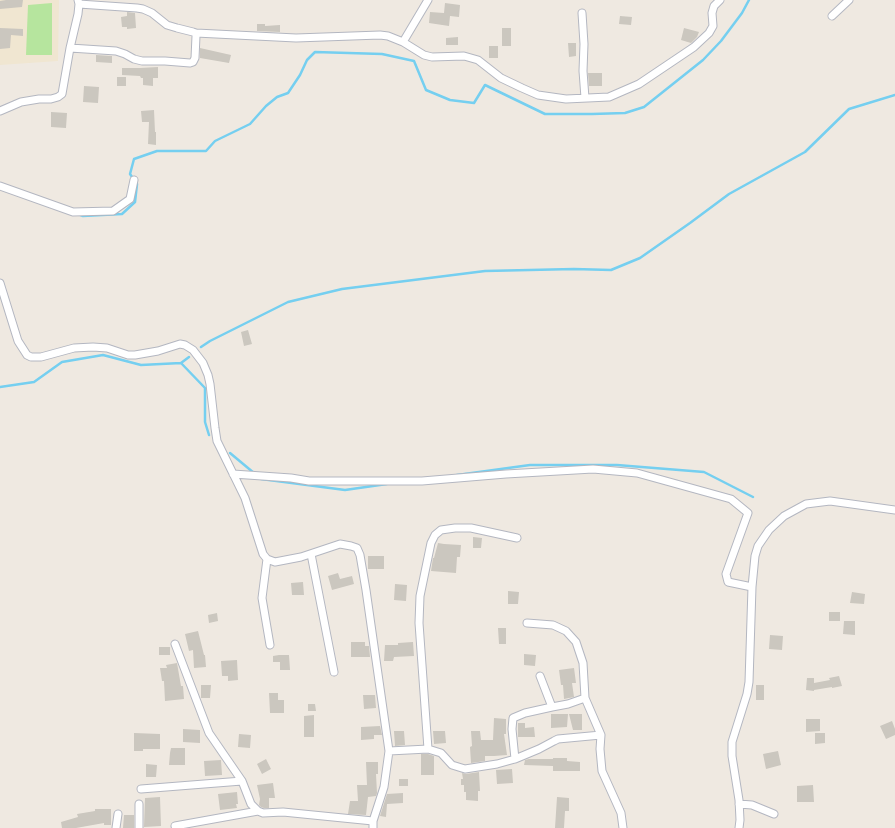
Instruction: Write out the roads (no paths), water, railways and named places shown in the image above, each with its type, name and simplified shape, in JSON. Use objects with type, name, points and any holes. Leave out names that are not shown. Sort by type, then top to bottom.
[{"type":"street","points":[[403,42],[428,0]]},
{"type":"street","points":[[0,111],[21,102],[39,98],[51,99],[62,94],[78,14],[78,2],[143,9],[152,13],[167,24],[196,33],[296,38],[388,36],[432,57],[464,56],[478,60],[501,78],[522,88],[538,95],[566,100],[609,97],[639,84],[694,48],[709,33],[713,26],[712,12],[714,6],[720,0]]},
{"type":"street","points":[[832,16],[849,0]]},
{"type":"street","points":[[582,13],[585,98]]},
{"type":"street","points":[[70,48],[116,52],[142,61],[190,63],[193,62],[194,58],[196,33]]},
{"type":"street","points":[[0,186],[73,212],[113,211],[130,199],[134,180]]},
{"type":"street","points":[[0,283],[18,341],[27,355],[31,357],[41,357],[74,348],[93,347],[107,348],[128,355],[158,351],[180,344],[193,350],[206,368],[210,384],[217,441],[244,498],[263,554],[267,559],[275,562],[301,557],[340,544],[356,548],[360,555],[366,590],[389,751],[384,787],[373,824],[283,812],[263,813],[258,811],[251,804],[242,781],[209,733],[175,644]]},
{"type":"street","points":[[233,474],[291,478],[309,482],[422,482],[506,474],[593,469],[637,472],[731,498],[748,513],[726,574],[728,582],[752,587]]},
{"type":"street","points":[[740,828],[739,804],[732,756],[732,742],[747,694],[754,556],[758,546],[769,530],[784,516],[806,504],[830,501],[895,510]]},
{"type":"street","points":[[428,749],[419,624],[420,596],[431,543],[435,535],[441,530],[455,528],[471,528],[518,538]]},
{"type":"street","points":[[311,554],[334,672]]},
{"type":"street","points":[[267,559],[262,598],[270,645]]},
{"type":"street","points":[[527,623],[554,625],[566,631],[576,642],[583,663],[585,698],[601,735],[600,749],[602,771],[621,812],[623,828]]},
{"type":"street","points":[[540,676],[552,707]]},
{"type":"street","points":[[515,759],[512,729],[513,718],[525,713],[568,704],[585,698]]},
{"type":"street","points":[[389,751],[428,749],[441,753],[452,765],[465,769],[497,764],[515,759],[554,741],[601,735]]},
{"type":"street","points":[[141,789],[242,781]]},
{"type":"street","points":[[139,804],[139,828]]},
{"type":"street","points":[[739,804],[752,805],[774,814]]},
{"type":"street","points":[[175,826],[258,811]]},
{"type":"street","points":[[116,828],[118,814]]},
{"type":"waterway","points":[[78,214],[83,216],[122,214],[135,202],[137,184],[130,174],[134,159],[157,151],[206,151],[215,141],[250,124],[266,106],[277,97],[288,93],[300,75],[307,60],[315,52],[382,54],[414,61],[426,90],[450,100],[474,103],[485,85],[545,114],[625,113],[644,107],[703,60],[721,41],[742,13],[749,0]]},
{"type":"waterway","points":[[201,347],[288,302],[342,289],[485,271],[574,269],[611,270],[640,258],[729,194],[805,152],[849,109],[895,95]]},
{"type":"waterway","points":[[0,387],[34,382],[62,362],[103,355],[141,365],[181,363],[189,357]]},
{"type":"waterway","points":[[181,363],[205,388],[205,422],[209,435]]},
{"type":"waterway","points":[[230,453],[254,473]]},
{"type":"waterway","points":[[457,475],[530,465],[617,465],[704,472],[753,497]]},
{"type":"waterway","points":[[261,479],[345,490],[387,484]]}]
